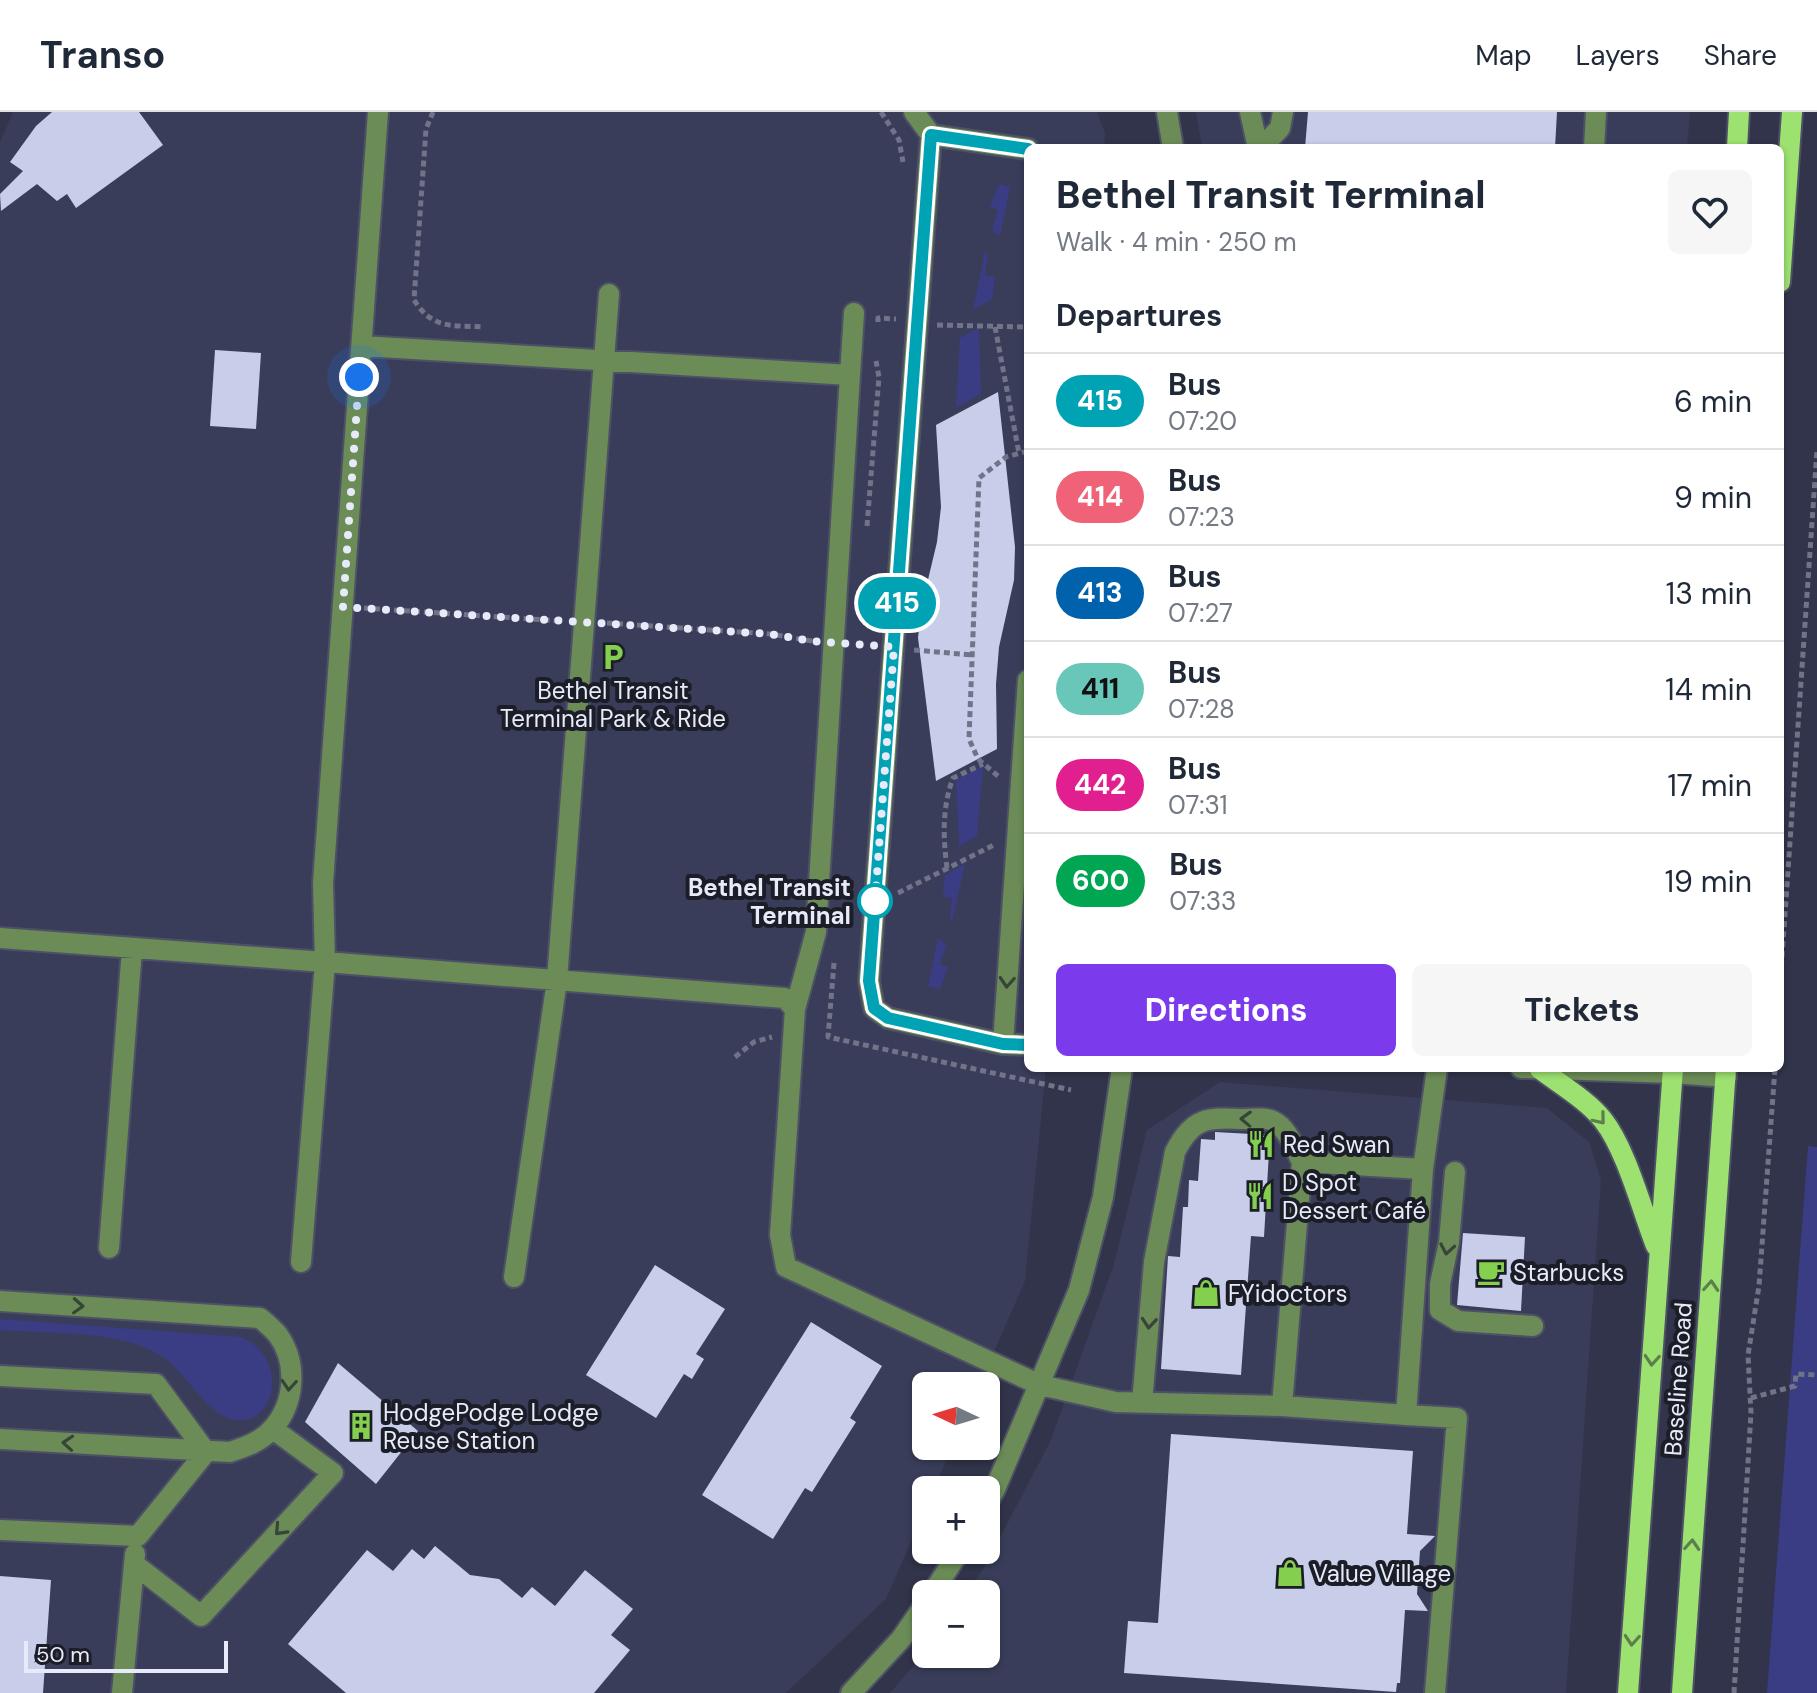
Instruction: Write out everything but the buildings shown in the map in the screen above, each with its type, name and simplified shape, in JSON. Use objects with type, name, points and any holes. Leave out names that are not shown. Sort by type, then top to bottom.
[{"type":"main road","points":[[1737,144],[1739,112]]},
{"type":"main road","points":[[1784,225],[1792,112]]},
{"type":"main road","points":[[1541,1072],[1593,1109],[1605,1122],[1659,1254]]},
{"type":"main road","name":"Baseline Road","points":[[1628,1693],[1673,1072]]},
{"type":"main road","name":"Baseline Road","points":[[1682,1693],[1726,1073]]},
{"type":"street","points":[[301,1262],[325,962],[323,883],[378,112]]},
{"type":"street","points":[[914,112],[931,135],[869,981],[874,1008],[888,1018],[1003,1044],[1024,1045]]},
{"type":"street","points":[[1167,112],[1172,144]]},
{"type":"street","points":[[1250,112],[1258,144]]},
{"type":"street","points":[[1263,144],[1280,128],[1283,112]]},
{"type":"street","points":[[1594,144],[1596,112]]},
{"type":"street","points":[[931,135],[1024,148]]},
{"type":"street","points":[[514,1277],[557,980],[609,294]]},
{"type":"street","points":[[854,313],[816,932],[795,1009],[780,1235],[786,1267],[1040,1385],[1116,1402],[1282,1406],[1457,1418],[1435,1693]]},
{"type":"street","points":[[362,346],[850,375]]},
{"type":"street","points":[[1003,1044],[1024,737]]},
{"type":"street","points":[[0,938],[785,998],[795,1009]]},
{"type":"street","points":[[109,1248],[132,949]]},
{"type":"street","points":[[999,1476],[1079,1290],[1103,1197],[1121,1072]]},
{"type":"street","points":[[1406,1415],[1423,1169],[1436,1072]]},
{"type":"street","points":[[1142,1403],[1154,1262],[1175,1152],[1183,1136],[1193,1126],[1213,1118],[1271,1120],[1280,1126],[1302,1162],[1282,1406]]},
{"type":"street","points":[[1302,1162],[1423,1169]]},
{"type":"street","points":[[1455,1172],[1449,1242],[1440,1284],[1440,1310],[1458,1321],[1533,1326]]},
{"type":"street","points":[[0,1301],[260,1318],[278,1336],[289,1358],[292,1383],[286,1408],[273,1429],[252,1444],[230,1452],[0,1439]]},
{"type":"street","points":[[0,1376],[156,1384],[206,1452]]},
{"type":"street","points":[[134,1564],[201,1616],[333,1473],[273,1429]]},
{"type":"street","points":[[122,1693],[138,1536],[206,1452]]},
{"type":"street","points":[[0,1530],[138,1536]]},
{"type":"street","points":[[851,1693],[912,1623]]},
{"type":"path","points":[[881,112],[899,140],[903,168]]},
{"type":"path","points":[[893,304],[892,319],[931,325],[1024,327]]},
{"type":"path","points":[[995,327],[1019,453]]},
{"type":"path","points":[[1784,929],[1817,450]]},
{"type":"path","points":[[1021,779],[1001,777],[983,764],[969,739],[979,478],[1006,457],[1024,452]]},
{"type":"path","points":[[343,607],[770,634],[834,643]]},
{"type":"path","points":[[894,647],[972,655]]},
{"type":"path","points":[[947,868],[943,837],[946,798],[953,778],[983,764]]},
{"type":"path","points":[[897,893],[994,845]]},
{"type":"path","points":[[1734,1693],[1751,1398],[1748,1355],[1759,1286],[1775,1072]]},
{"type":"path","points":[[1751,1398],[1795,1386],[1796,1374],[1817,1375]]},
{"type":"shaded area","points":[[13,112],[1097,112],[1105,133],[1104,144],[1024,144],[1024,1072],[1046,1072],[1025,1281],[985,1372],[912,1372],[912,1460],[947,1460],[939,1476],[912,1476],[912,1539],[886,1599],[786,1693],[0,1693],[0,142]]},
{"type":"shaded area","points":[[1196,112],[1690,112],[1687,144],[1201,144]]},
{"type":"shaded area","points":[[999,184],[1010,187],[1000,236],[992,230],[998,210],[990,207]]},
{"type":"shaded area","points":[[985,252],[988,254],[985,275],[995,277],[992,299],[973,310]]},
{"type":"shaded area","points":[[979,327],[981,394],[956,408],[960,338]]},
{"type":"shaded area","points":[[983,766],[977,836],[959,846],[956,780]]},
{"type":"shaded area","points":[[965,864],[952,922],[952,898],[943,897],[945,875]]},
{"type":"shaded area","points":[[938,938],[946,945],[940,964],[948,967],[940,989],[928,986]]},
{"type":"shaded area","points":[[1220,1082],[1547,1108],[1589,1142],[1601,1180],[1566,1693],[890,1693],[912,1667],[1000,1668],[1000,1580],[975,1580],[986,1564],[1000,1564],[1000,1537],[1050,1442],[1114,1264],[1147,1130]]},
{"type":"shaded area","points":[[1808,1146],[1817,1147],[1817,1693],[1767,1693]]},
{"type":"shaded area","points":[[0,1319],[241,1337],[257,1347],[267,1360],[272,1390],[259,1414],[247,1419],[231,1419],[213,1409],[163,1357],[146,1348],[84,1334],[0,1330]]},
{"type":"bus line","name":"415","points":[[1024,148],[931,135],[869,981],[874,1008],[888,1018],[1003,1044],[1024,1045]]},
{"type":"place","name":"Bethel Transit Terminal Park & Ride","points":[[613,657]]},
{"type":"place","name":"Bethel Transit Terminal","points":[[875,901]]},
{"type":"place","name":"Red Swan","points":[[1261,1144]]},
{"type":"place","name":"D Spot Dessert Café","points":[[1260,1196]]},
{"type":"place","name":"Starbucks","points":[[1491,1272]]},
{"type":"place","name":"FYidoctors","points":[[1206,1293]]},
{"type":"place","name":"HodgePodge Lodge Reuse Station","points":[[361,1426]]},
{"type":"place","name":"Value Village","points":[[1290,1573]]},
{"type":"route","points":[[359,377],[343,607],[770,634],[811,641],[894,647],[875,901]]}]
